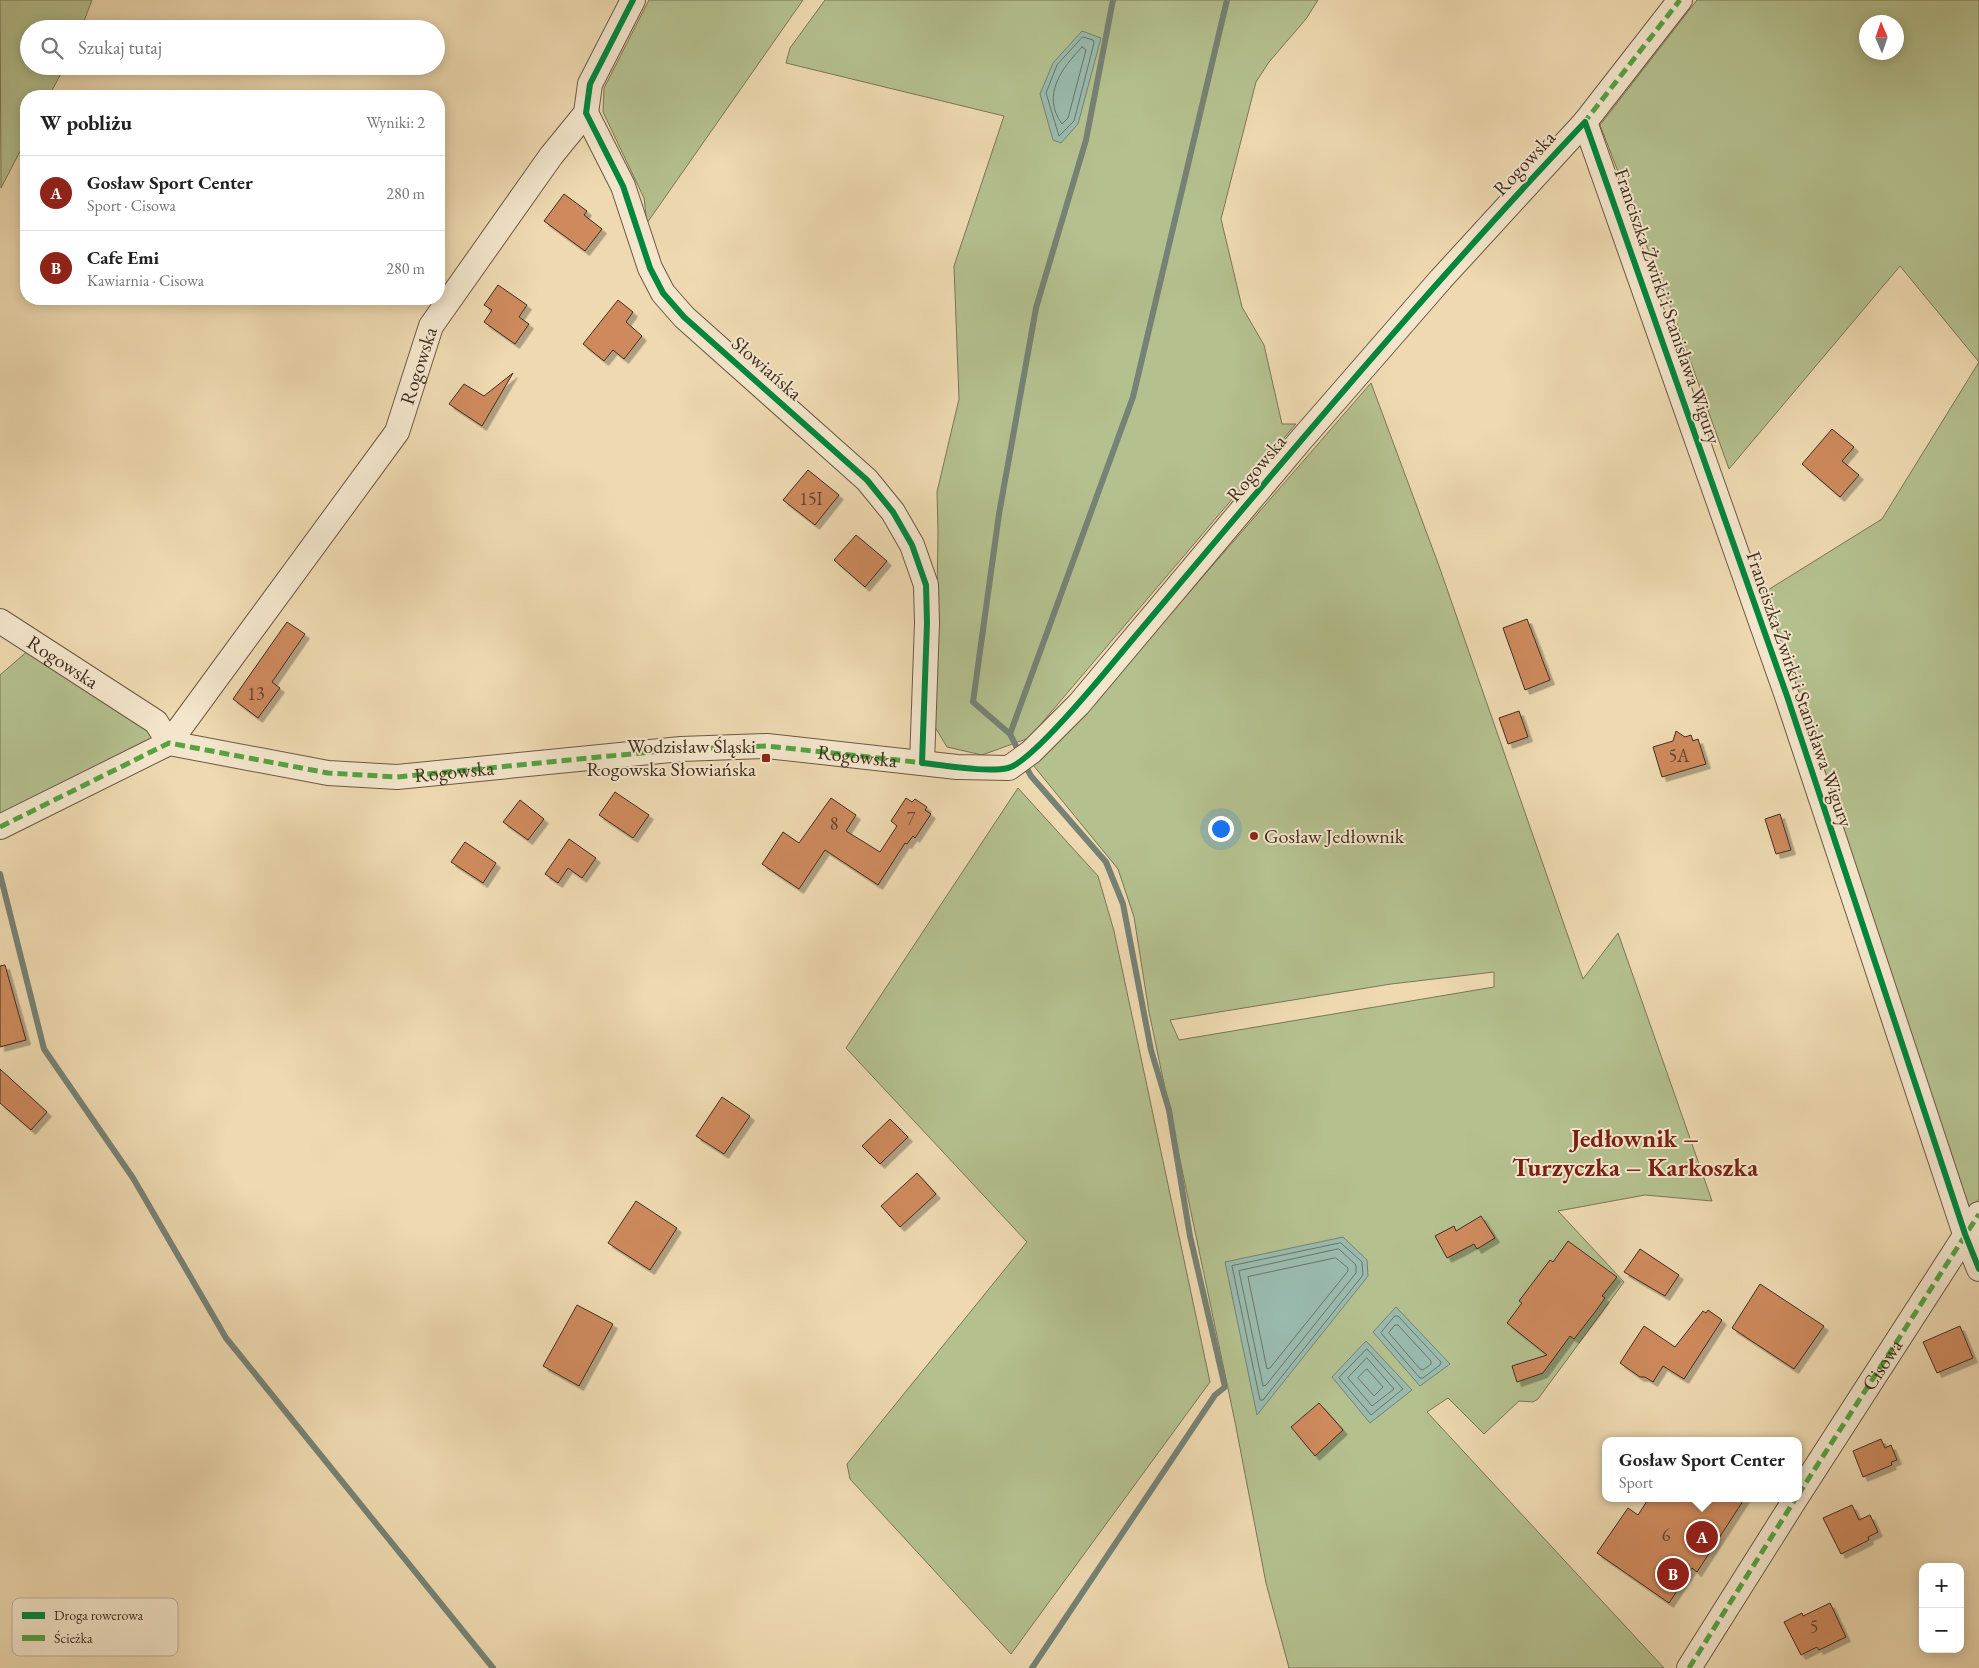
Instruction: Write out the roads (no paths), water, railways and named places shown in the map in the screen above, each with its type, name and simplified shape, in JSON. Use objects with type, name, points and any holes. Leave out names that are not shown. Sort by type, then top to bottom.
[{"type":"street","points":[[586,114],[590,84],[633,0]]},
{"type":"street","name":"Rogowska","points":[[0,621],[156,722],[169,743],[328,774],[397,777],[681,749],[767,746],[957,767],[1009,768],[1031,752],[1079,704],[1300,441],[1434,286],[1585,122],[1680,0]]},
{"type":"street","name":"Rogowska","points":[[4,825],[169,743],[396,432],[431,326],[551,156],[586,114]]},
{"type":"street","name":"Słowiańska","points":[[586,114],[623,186],[650,268],[663,293],[684,317],[867,480],[893,512],[912,545],[926,585],[927,623],[922,763]]},
{"type":"street","name":"Franciszka Żwirki i Stanisława Wigury","points":[[1585,122],[1787,696],[1965,1234],[1979,1269]]},
{"type":"street","name":"Cisowa","points":[[1802,1489],[1979,1214]]},
{"type":"street","points":[[1689,1668],[1793,1502]]},
{"type":"water","points":[[1082,31],[1101,38],[1078,124],[1061,143],[1053,140],[1040,94],[1053,63]]},
{"type":"water","points":[[1343,1237],[1367,1260],[1368,1276],[1257,1415],[1225,1262]]},
{"type":"water","points":[[1396,1307],[1450,1364],[1420,1386],[1373,1332]]},
{"type":"water","points":[[1366,1341],[1412,1390],[1370,1423],[1332,1377]]},
{"type":"waterway","points":[[1010,734],[973,702],[999,514],[1036,308],[1086,140],[1113,0]]},
{"type":"waterway","points":[[1020,754],[1010,734],[1133,397],[1227,0]]},
{"type":"waterway","points":[[1024,763],[1031,776],[1106,862],[1123,904],[1151,1050],[1169,1110],[1190,1236],[1225,1387],[1215,1395],[1032,1668]]},
{"type":"waterway","points":[[0,874],[44,1049],[133,1178],[226,1338],[493,1668]]},
{"type":"place","name":"Wodzisław Śląski Rogowska Słowiańska","points":[[766,758]]},
{"type":"place","name":"Gosław Jedłownik","points":[[1254,836]]},
{"type":"place","name":"Gosław Sport Center","points":[[1702,1537]]},
{"type":"place","name":"Cafe Emi","points":[[1673,1574]]},
{"type":"district","name":"Jedłownik – Turzyczka – Karkoszka","points":[[1635,1152]]}]
